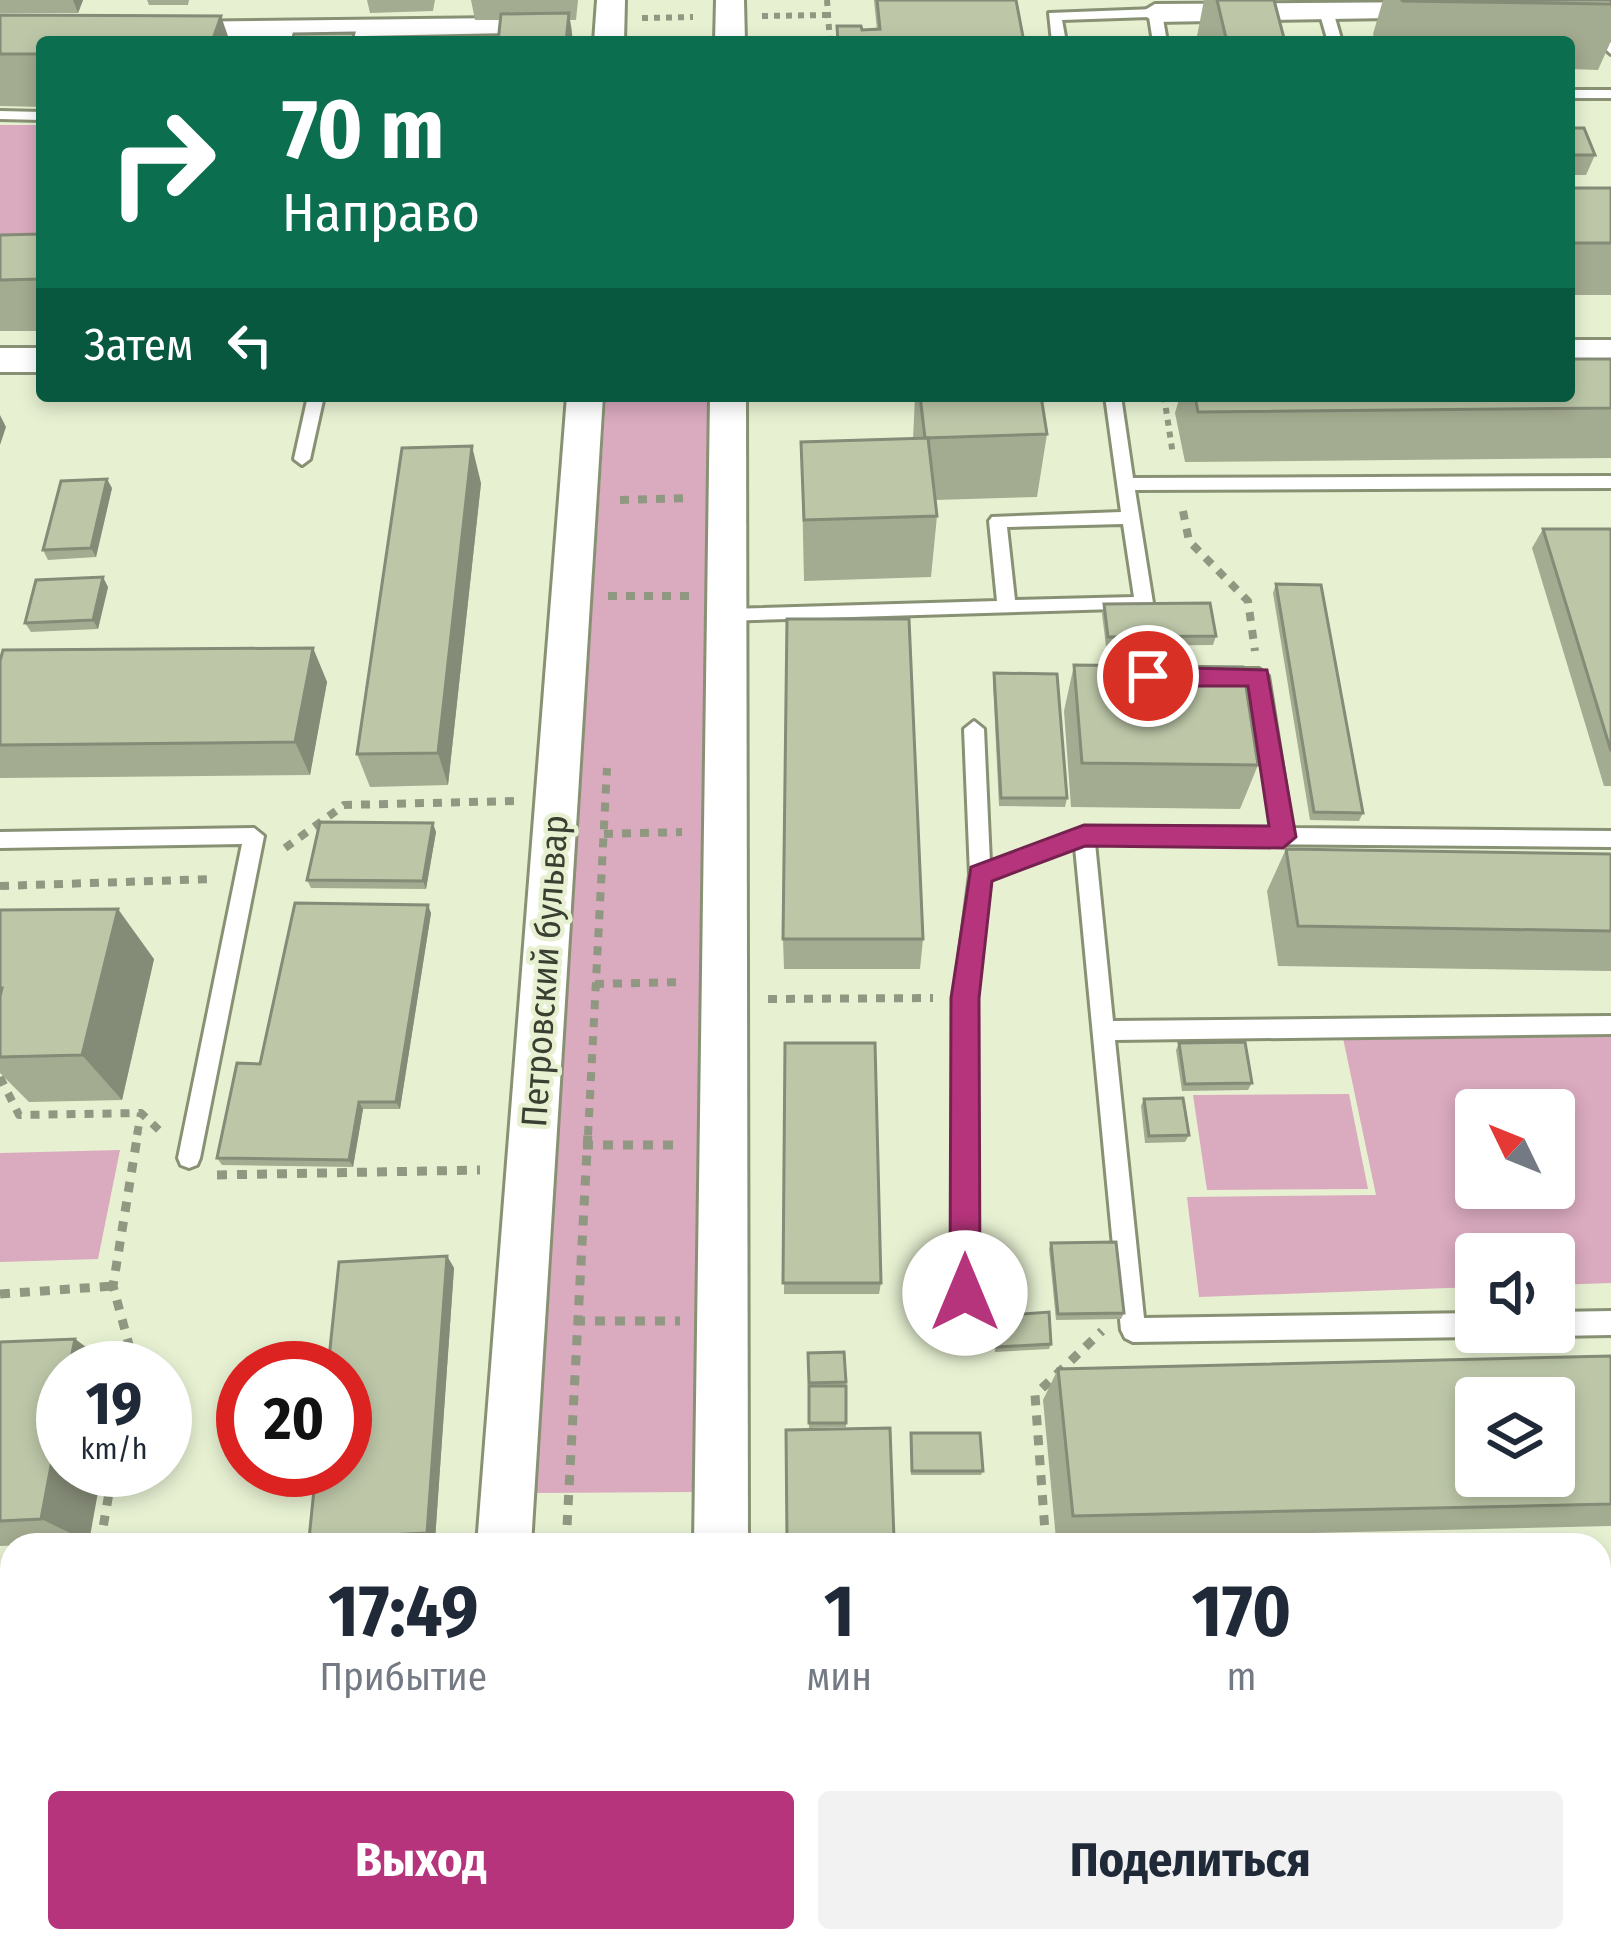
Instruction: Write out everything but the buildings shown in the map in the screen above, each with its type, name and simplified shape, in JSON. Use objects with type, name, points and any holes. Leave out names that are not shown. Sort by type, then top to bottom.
[{"type":"street","points":[[609,36],[611,0]]},
{"type":"street","points":[[730,0],[730,36]]},
{"type":"street","points":[[1156,18],[1468,10]]},
{"type":"street","points":[[136,32],[499,35]]},
{"type":"street","points":[[1575,352],[1611,352]]},
{"type":"street","points":[[0,360],[36,360]]},
{"type":"street","name":"Петровский бульвар","points":[[505,1533],[571,596],[600,500],[586,402]]},
{"type":"street","points":[[722,1533],[728,402]]},
{"type":"lane","points":[[1052,8],[1156,18]]},
{"type":"lane","points":[[1326,11],[1333,36]]},
{"type":"lane","points":[[1575,94],[1611,94]]},
{"type":"lane","points":[[0,116],[36,116]]},
{"type":"lane","points":[[302,459],[315,402]]},
{"type":"lane","points":[[727,606],[1144,603],[1114,402]]},
{"type":"lane","points":[[1124,484],[1611,482]]},
{"type":"lane","points":[[1006,605],[998,521],[1128,518]]},
{"type":"lane","points":[[1195,676],[1259,676],[1283,837]]},
{"type":"lane","points":[[965,1293],[965,998],[980,875],[974,729]]},
{"type":"lane","points":[[0,840],[254,836],[189,1158]]},
{"type":"lane","points":[[1084,836],[1133,1330],[1455,1325]]},
{"type":"lane","points":[[980,875],[1084,836],[1611,839]]},
{"type":"lane","points":[[1102,1031],[1611,1025]]},
{"type":"lane","points":[[1575,1324],[1611,1323]]},
{"type":"path","points":[[827,0],[830,36]]},
{"type":"path","points":[[1165,402],[1189,541],[1248,602],[1259,676]]},
{"type":"path","points":[[600,500],[623,479]]},
{"type":"path","points":[[600,500],[727,497]]},
{"type":"path","points":[[600,500],[621,519]]},
{"type":"path","points":[[616,619],[618,577]]},
{"type":"path","points":[[571,596],[727,606]]},
{"type":"path","points":[[567,1533],[608,753]]},
{"type":"path","points":[[604,834],[682,832]]},
{"type":"path","points":[[543,986],[965,998]]},
{"type":"path","points":[[128,1341],[113,1286],[141,1113]]},
{"type":"path","points":[[533,1145],[724,1145]]},
{"type":"path","points":[[0,1294],[113,1286]]},
{"type":"path","points":[[520,1320],[723,1319]]},
{"type":"path","points":[[1045,1533],[1034,1395],[1100,1331],[1133,1330]]},
{"type":"path","points":[[102,1533],[108,1497]]},
{"type":"shaded area","points":[[0,125],[36,125],[36,236],[0,237]]},
{"type":"shaded area","points":[[606,402],[713,402],[695,1492],[534,1493]]},
{"type":"shaded area","points":[[1611,1037],[1611,1283],[1575,1284],[1575,1233],[1455,1233],[1455,1288],[1199,1297],[1187,1197],[1376,1195],[1343,1038]]},
{"type":"shaded area","points":[[1349,1094],[1368,1189],[1207,1190],[1193,1095]]},
{"type":"shaded area","points":[[120,1150],[98,1259],[0,1262],[0,1153]]},
{"type":"route","points":[[965,1293],[965,998],[980,875],[1084,836],[1283,837],[1259,676],[1148,676]]}]
